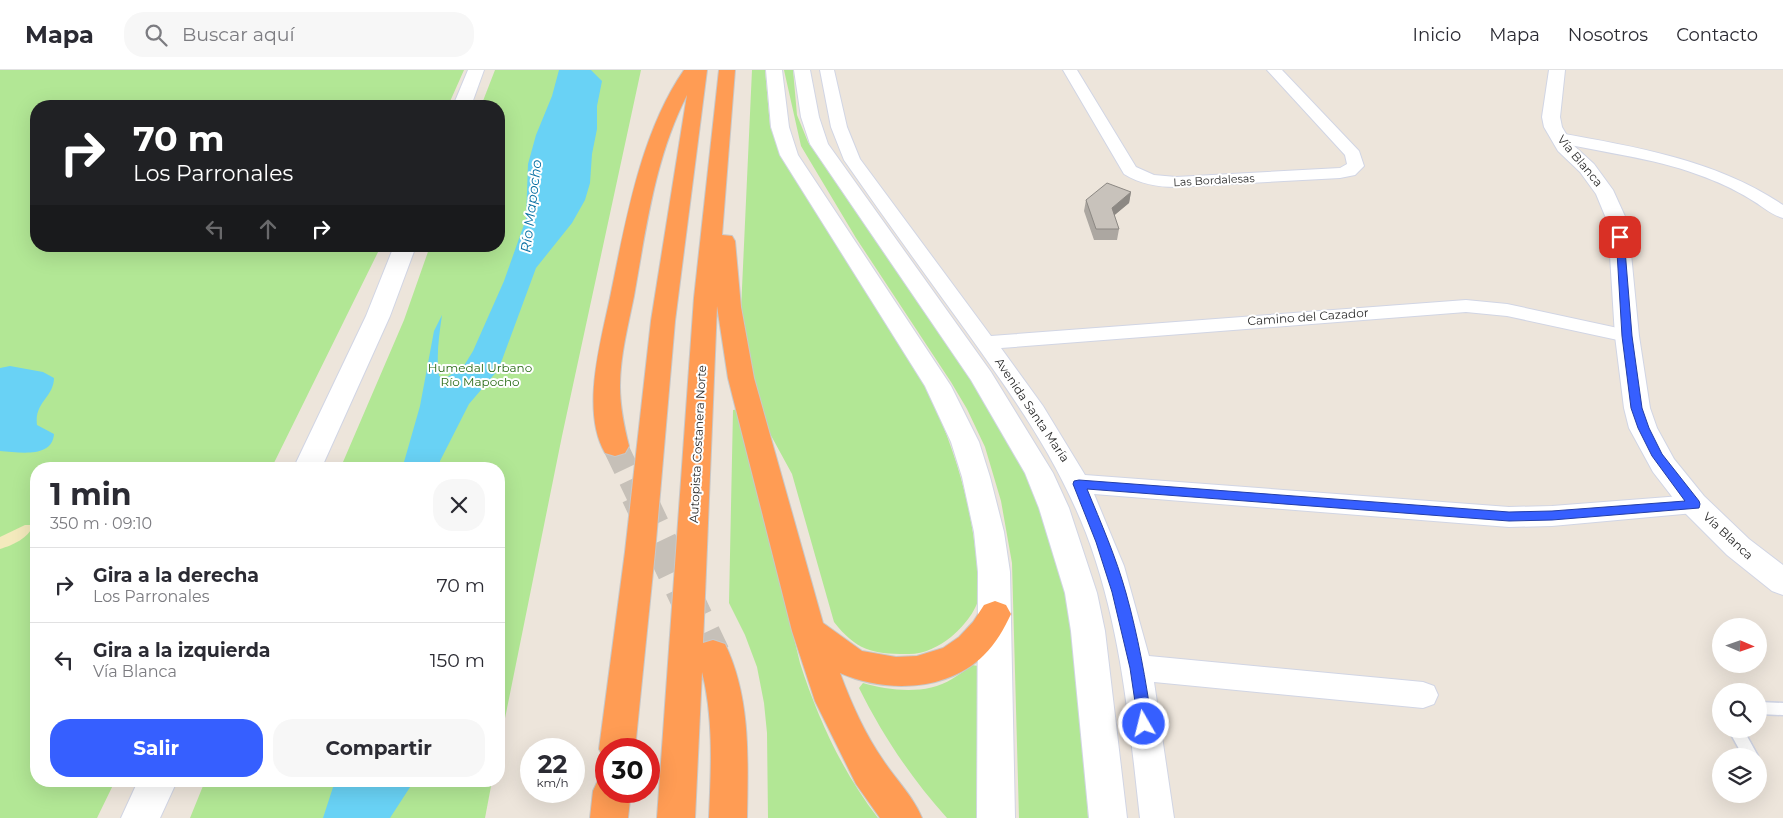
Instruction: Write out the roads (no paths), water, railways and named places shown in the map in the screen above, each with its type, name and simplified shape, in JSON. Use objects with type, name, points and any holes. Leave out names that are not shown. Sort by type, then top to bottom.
[{"type":"highway","points":[[616,446],[609,424],[608,374],[634,236],[648,175],[677,99],[692,70]]},
{"type":"highway","points":[[618,738],[640,552],[663,321],[699,70]]},
{"type":"highway","name":"Autopista Costanera Norte","points":[[676,818],[706,298],[727,70]]},
{"type":"highway","points":[[718,162],[729,308],[741,378],[808,631],[833,701],[851,737],[870,772],[902,818]]},
{"type":"highway","points":[[808,631],[836,653],[855,663],[888,672],[920,671],[943,664],[964,653],[980,638],[989,626],[994,614]]},
{"type":"highway","points":[[713,654],[722,677],[730,735],[728,818]]},
{"type":"highway","points":[[609,818],[611,803]]},
{"type":"main road","points":[[464,100],[476,70]]},
{"type":"main road","points":[[774,70],[780,127],[789,155],[938,386],[964,442],[980,493],[994,572],[996,818]]},
{"type":"main road","name":"Avenida Santa María","points":[[802,70],[811,128],[819,144],[982,378],[1039,473],[1054,508],[1081,592],[1088,631],[1108,818]]},
{"type":"main road","name":"Vía Blanca","points":[[1557,70],[1551,117],[1558,138],[1597,181],[1613,208],[1618,223],[1627,336],[1637,408],[1643,428],[1663,466],[1694,504],[1738,547],[1783,582]]},
{"type":"main road","points":[[310,462],[354,368],[402,252]]},
{"type":"main road","points":[[140,818],[155,787]]},
{"type":"street","name":"Avenida Santa María","points":[[827,70],[835,119],[852,160],[986,343],[1056,443],[1079,484],[1119,592],[1137,668],[1157,818]]},
{"type":"street","name":"Las Bordalesas","points":[[1070,70],[1130,170],[1138,175],[1150,179],[1176,182],[1340,173],[1349,171],[1356,166],[1353,154],[1274,70]]},
{"type":"street","points":[[1558,138],[1668,159],[1700,168],[1753,192],[1783,213]]},
{"type":"street","name":"Camino del Cazador","points":[[986,343],[1466,306],[1507,310],[1627,336]]},
{"type":"street","points":[[1079,484],[1500,516],[1552,516],[1694,504]]},
{"type":"street","points":[[1137,668],[1423,695]]},
{"type":"lane","points":[[1767,708],[1783,709]]},
{"type":"water","name":"Río Mapocho","points":[[559,70],[591,70],[602,81],[597,106],[597,129],[592,154],[590,183],[585,200],[572,223],[536,268],[498,370],[469,404],[440,462],[404,462],[420,406],[434,331],[442,315],[438,361],[439,376],[445,379],[465,364],[473,351],[504,281],[526,219],[528,164],[536,135],[552,96]]},
{"type":"water","points":[[10,366],[43,372],[54,378],[51,390],[38,411],[37,425],[54,434],[52,442],[41,451],[24,453],[0,451],[0,368]]},
{"type":"water","points":[[333,787],[410,787],[390,818],[323,818]]},
{"type":"tunnel","points":[[615,446],[639,496]]},
{"type":"tunnel","points":[[638,495],[713,654]]},
{"type":"park label","name":"Humedal Urbano Río Mapocho","points":[[480,375]]}]
